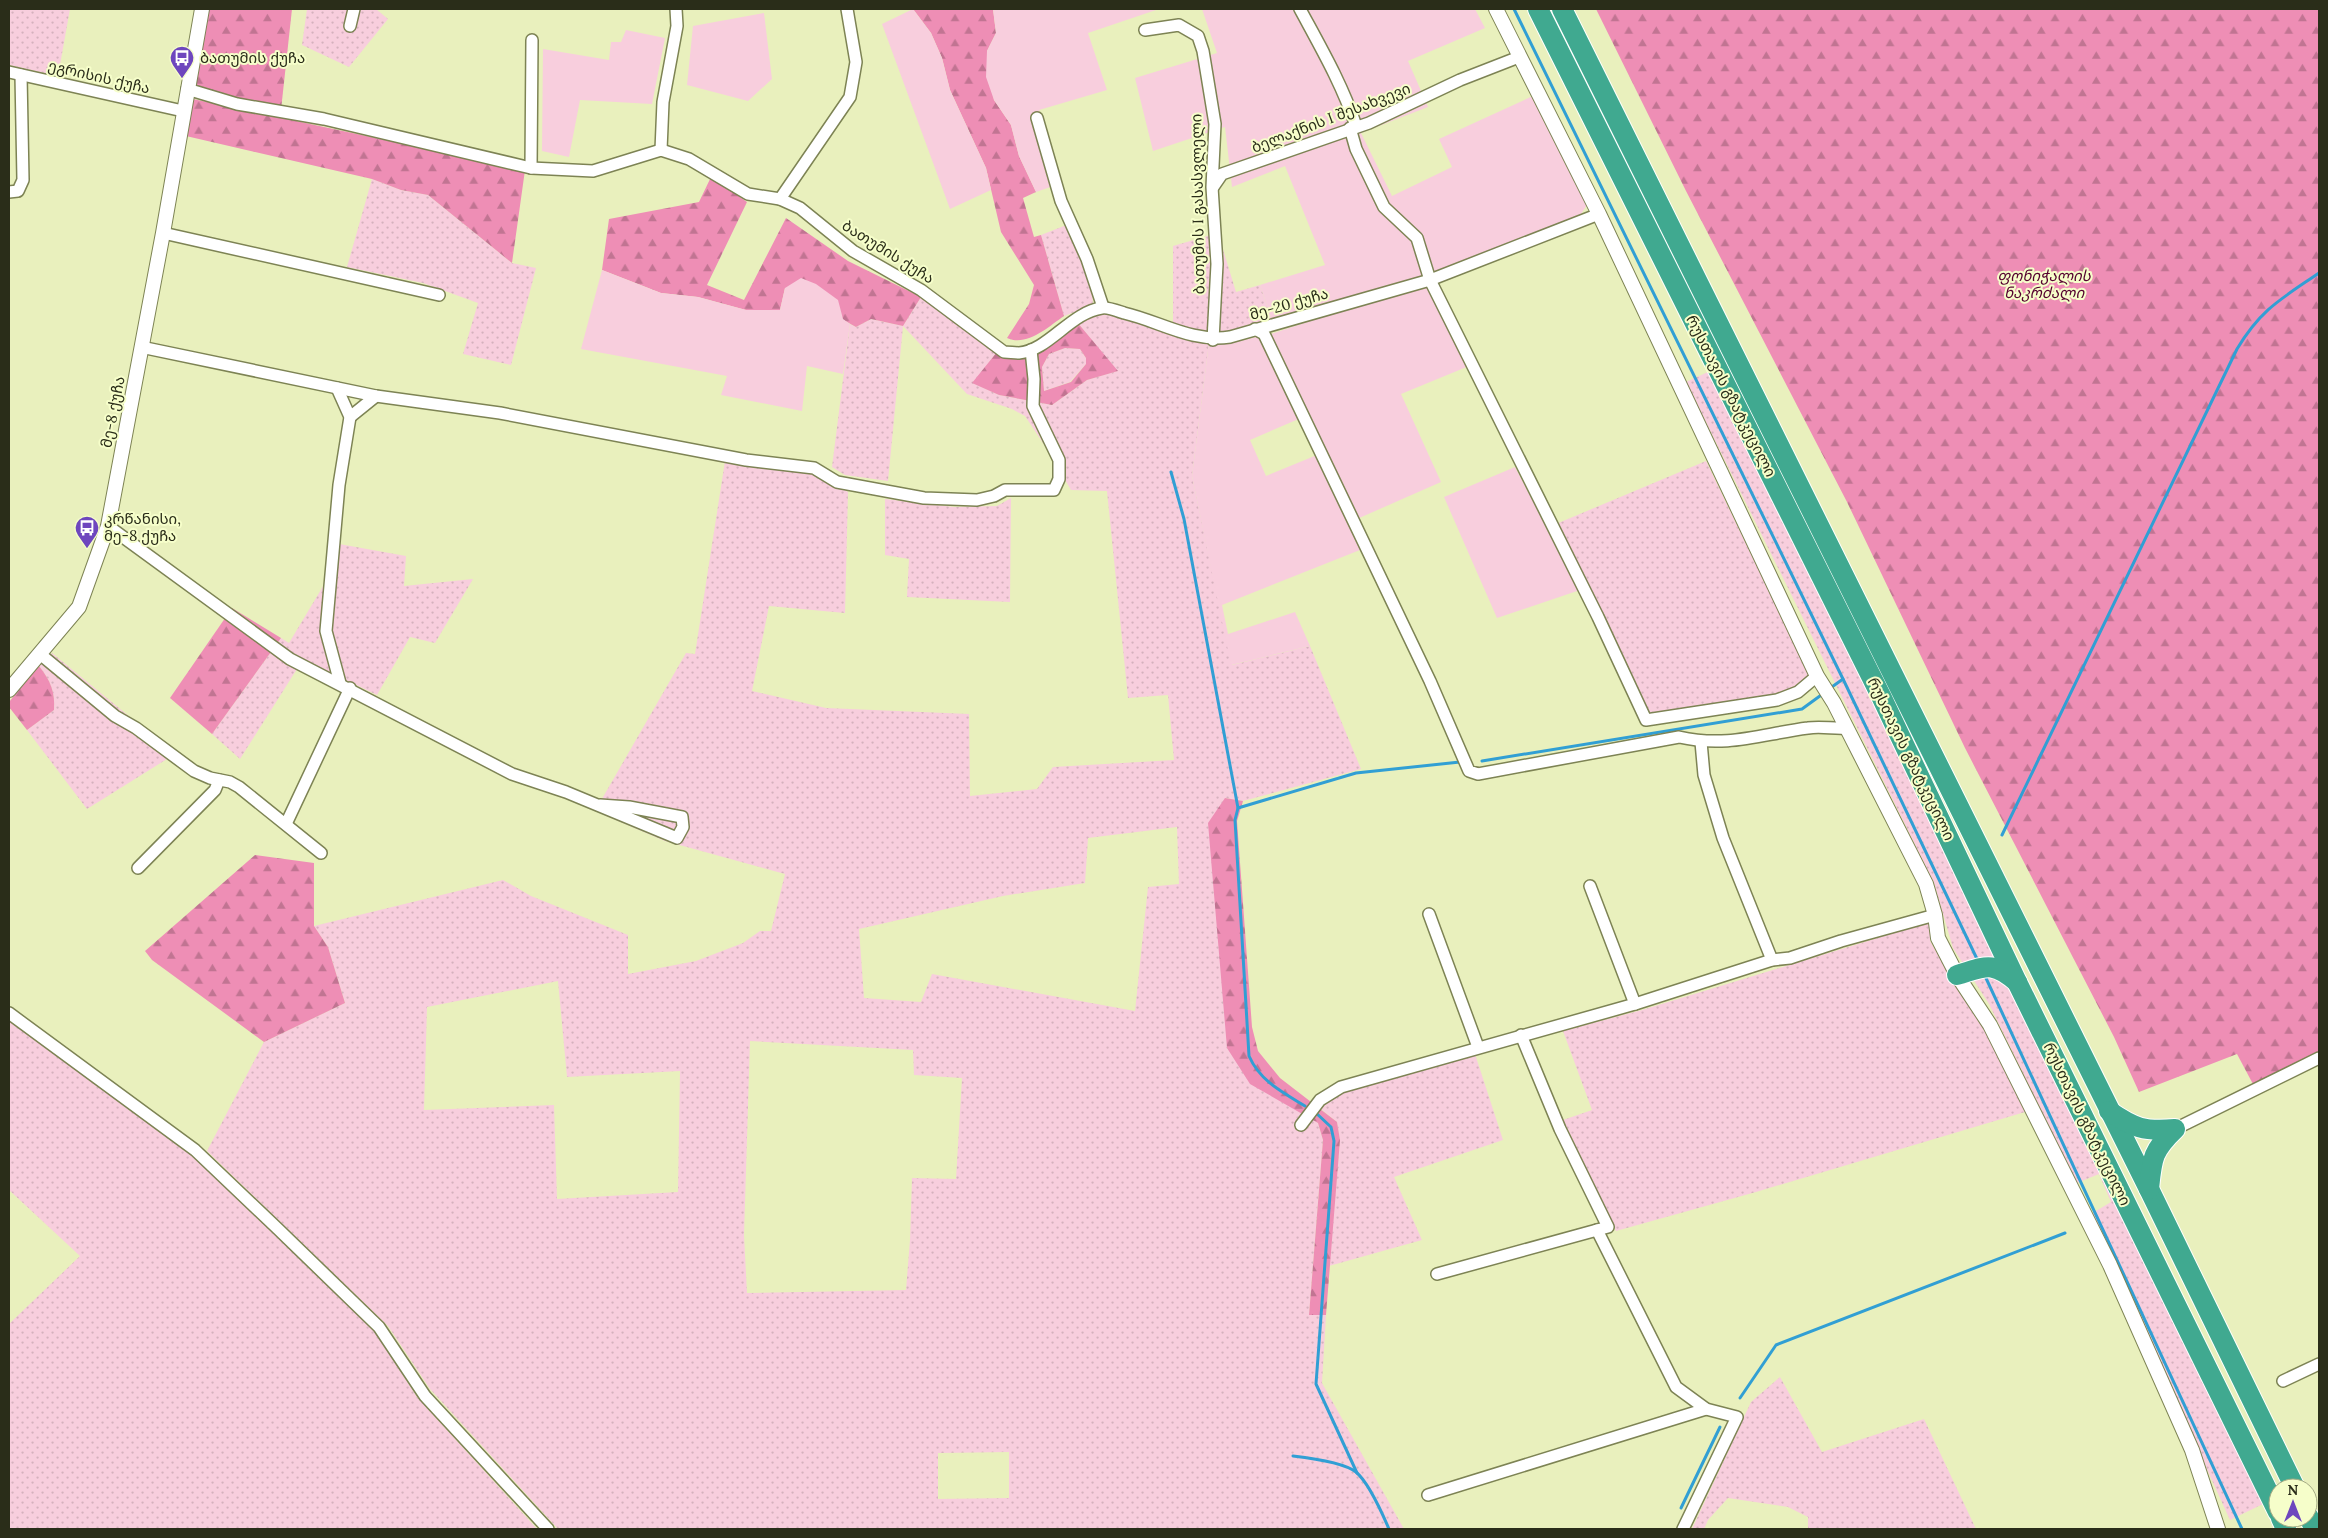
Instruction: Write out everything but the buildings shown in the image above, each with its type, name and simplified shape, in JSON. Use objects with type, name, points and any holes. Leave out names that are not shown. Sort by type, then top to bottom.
[{"type":"highway","name":"რუსთავის გზატკეცილი","points":[[1538,9],[1881,696],[2017,982],[2268,1492]]},
{"type":"highway","name":"რუსთავის გზატკეცილი","points":[[1562,9],[2149,1189],[2289,1478]]},
{"type":"highway","points":[[1971,971],[1992,950],[1993,932]]},
{"type":"highway","points":[[1971,971],[2003,971],[2017,982]]},
{"type":"highway","points":[[2109,1111],[2138,1128],[2152,1131],[2175,1129]]},
{"type":"highway","points":[[2149,1189],[2152,1159],[2160,1143],[2175,1129]]},
{"type":"street","name":"მე-8 ქუჩა","points":[[9,690],[79,607],[108,526],[163,233],[202,9]]},
{"type":"street","points":[[350,26],[354,9]]},
{"type":"street","points":[[187,89],[237,104],[324,119],[531,168],[593,171],[661,150],[663,102],[677,26],[676,9]]},
{"type":"street","points":[[780,199],[850,97],[856,62],[847,9]]},
{"type":"street","points":[[1300,9],[1346,95],[1356,149],[1384,207],[1417,238],[1430,280],[1598,617],[1646,720],[1777,700],[1798,692],[1820,680]]},
{"type":"street","points":[[1496,9],[1599,214],[1820,680],[1834,703],[1926,884],[1936,915],[1938,938],[1971,971],[1990,1025],[2110,1265],[2192,1450],[2218,1529]]},
{"type":"street","name":"ბათუმის I გასასვლელი","points":[[1145,30],[1179,25],[1198,36],[1203,51],[1215,124],[1212,188],[1217,241],[1213,340]]},
{"type":"street","points":[[531,168],[532,40]]},
{"type":"street","name":"ბელაქნის I შესახვევი","points":[[1212,188],[1222,174],[1353,127],[1426,97],[1460,80],[1520,57]]},
{"type":"street","name":"ეგრისის ქუჩა","points":[[9,72],[183,111]]},
{"type":"street","points":[[9,192],[18,191],[23,180],[22,75]]},
{"type":"street","points":[[141,347],[376,396],[500,413],[737,458],[814,468],[837,482],[924,498],[977,500],[994,496],[1005,490],[1054,490],[1059,479],[1059,460],[1034,406],[1031,350],[1081,316],[1102,307],[1087,259],[1061,201],[1036,118]]},
{"type":"street","name":"ბათუმის ქუჩა","points":[[661,150],[689,159],[748,194],[780,199],[800,208],[853,251],[921,290],[1004,352],[1019,353],[1031,350]]},
{"type":"street","name":"მე-20 ქუჩა","points":[[1102,307],[1143,317],[1175,331],[1213,340],[1230,337],[1430,280],[1599,214]]},
{"type":"street","points":[[163,233],[439,295]]},
{"type":"street","points":[[1255,329],[1264,334],[1430,681],[1469,771],[1478,774],[1679,737],[1701,742],[1738,741],[1810,728],[1832,730],[1846,728]]},
{"type":"street","points":[[286,824],[345,686],[326,631],[339,485],[350,417],[337,388]]},
{"type":"street","points":[[350,417],[376,396]]},
{"type":"street","points":[[108,526],[290,658],[512,774],[600,805],[677,838],[683,827],[682,818],[629,807],[600,805]]},
{"type":"street","points":[[40,654],[115,716],[136,728],[194,771],[239,787],[321,853]]},
{"type":"street","points":[[1701,742],[1704,776],[1724,838],[1772,960]]},
{"type":"street","points":[[138,868],[215,790],[219,780]]},
{"type":"street","points":[[1590,886],[1635,1004]]},
{"type":"street","points":[[1429,914],[1478,1047]]},
{"type":"street","points":[[1301,1126],[1320,1100],[1341,1087],[1635,1004],[1772,960],[1790,958],[1841,941],[1936,915]]},
{"type":"street","points":[[9,1013],[195,1150],[278,1229],[379,1328],[425,1396],[548,1529]]},
{"type":"street","points":[[1437,1274],[1608,1227],[1560,1129],[1522,1035]]},
{"type":"street","points":[[2175,1129],[2319,1058]]},
{"type":"street","points":[[1597,1230],[1676,1387],[1706,1409],[1737,1417],[1683,1529]]},
{"type":"street","points":[[2283,1380],[2319,1364]]},
{"type":"street","points":[[1428,1495],[1706,1409]]},
{"type":"shaded area","points":[[9,9],[70,9],[58,76],[9,65]]},
{"type":"shaded area","points":[[307,9],[376,9],[388,19],[349,67],[302,45]]},
{"type":"shaded area","points":[[913,9],[931,33],[942,58],[950,90],[986,168],[991,190],[950,209],[882,24]]},
{"type":"shaded area","points":[[993,9],[1159,9],[1088,33],[1107,90],[1039,110],[1062,183],[1036,192],[1019,156],[1011,125],[994,100],[986,77],[987,51],[996,33]]},
{"type":"shaded area","points":[[1202,9],[1475,9],[1485,28],[1408,61],[1428,107],[1361,133],[1392,196],[1452,167],[1439,139],[1535,95],[1589,202],[1581,214],[1423,279],[1273,323],[1260,285],[1325,265],[1285,166],[1232,187],[1225,127],[1153,151],[1135,78],[1217,53]]},
{"type":"shaded area","points":[[764,13],[772,79],[748,101],[687,85],[693,26]]},
{"type":"shaded area","points":[[626,30],[665,38],[652,104],[580,100],[569,157],[542,151],[543,49],[609,60],[611,42],[621,42]]},
{"type":"shaded area","points":[[372,179],[401,190],[428,195],[512,263],[536,268],[511,365],[463,354],[478,303],[423,283],[347,267]]},
{"type":"shaded area","points":[[1069,224],[1092,291],[1093,305],[1064,316],[1041,235]]},
{"type":"shaded area","points":[[1218,233],[1236,292],[1260,285],[1273,323],[1212,334],[1173,323],[1173,246]]},
{"type":"shaded area","points":[[602,270],[661,293],[698,297],[746,310],[780,310],[785,288],[801,278],[816,284],[838,300],[843,319],[850,324],[843,374],[807,366],[802,411],[721,395],[727,376],[581,349]]},
{"type":"shaded area","points":[[1427,283],[1469,366],[1401,394],[1441,482],[1357,519],[1268,335]]},
{"type":"shaded area","points":[[921,297],[985,341],[997,352],[973,383],[999,395],[1052,405],[1087,380],[1117,371],[1077,322],[1103,312],[1209,343],[1192,476],[1232,665],[1310,646],[1361,769],[1243,801],[1225,798],[1227,1048],[1302,1113],[1318,1123],[1323,1140],[1309,1315],[1326,1315],[1322,1383],[1404,1529],[558,1529],[430,1389],[388,1326],[207,1151],[264,1042],[345,1003],[328,947],[314,926],[503,880],[531,896],[628,935],[628,974],[696,961],[743,943],[760,931],[771,931],[785,874],[665,841],[595,811],[686,653],[695,654],[725,461],[810,472],[848,492],[845,613],[769,606],[752,691],[826,708],[969,714],[970,796],[1037,789],[1053,767],[1174,760],[1168,695],[1128,698],[1107,491],[1071,490],[1025,416],[1012,409],[967,394],[903,326]],"holes":[[[1177,827],[1179,884],[1148,887],[1135,1011],[932,974],[921,1002],[864,998],[859,929],[1003,896],[1085,883],[1088,838]],[[558,981],[567,1077],[680,1071],[678,1192],[557,1199],[554,1105],[424,1110],[427,1007]],[[750,1041],[913,1050],[914,1075],[962,1078],[956,1179],[912,1178],[906,1290],[747,1293],[744,1235]],[[1009,1452],[1009,1498],[938,1499],[938,1453]]]},
{"type":"shaded area","points":[[871,319],[903,326],[888,481],[845,475],[832,467],[850,324],[856,327]]},
{"type":"shaded area","points":[[1260,336],[1301,418],[1250,440],[1266,476],[1317,455],[1360,550],[1222,605],[1228,634],[1295,612],[1310,646],[1231,665],[1192,476],[1209,343],[1229,344]]},
{"type":"shaded area","points":[[1065,348],[1080,349],[1086,358],[1086,364],[1070,382],[1044,391],[1042,367],[1049,354]]},
{"type":"shaded area","points":[[1710,371],[1869,684],[2263,1504],[2230,1520],[2091,1214],[2111,1202],[2099,1174],[2077,1183],[1989,1004],[1953,948],[1934,883],[1686,382]]},
{"type":"shaded area","points":[[1706,461],[1810,676],[1782,695],[1659,717],[1645,711],[1556,524]]},
{"type":"shaded area","points":[[1515,467],[1580,590],[1497,618],[1444,497]]},
{"type":"shaded area","points":[[1011,498],[1010,602],[907,597],[909,559],[885,555],[885,499],[954,507],[997,506]]},
{"type":"shaded area","points":[[328,542],[406,556],[404,586],[473,579],[435,643],[410,637],[377,695],[346,680],[331,685],[297,669],[240,759],[212,734],[281,638],[289,643],[325,583]]},
{"type":"shaded area","points":[[52,653],[175,754],[87,809],[27,730],[54,710],[54,698],[51,687],[39,666]]},
{"type":"shaded area","points":[[1930,922],[1930,941],[1950,976],[1985,1027],[2025,1112],[1756,1192],[1616,1231],[1563,1120],[1592,1110],[1563,1031],[1642,1010]]},
{"type":"shaded area","points":[[9,1019],[190,1152],[375,1332],[417,1397],[537,1529],[9,1529],[9,1324],[80,1256],[9,1190]]},
{"type":"shaded area","points":[[1475,1054],[1503,1140],[1394,1177],[1422,1240],[1329,1266],[1340,1140],[1337,1122],[1321,1109],[1327,1100],[1350,1090]]},
{"type":"shaded area","points":[[1780,1377],[1822,1452],[1924,1419],[1976,1529],[1808,1529],[1808,1517],[1788,1507],[1728,1498],[1708,1520],[1704,1529],[1692,1529],[1751,1402]]},
{"type":"green space","points":[[208,9],[292,9],[281,110],[194,87]]},
{"type":"green space","points":[[913,9],[993,9],[996,33],[987,51],[994,100],[1011,125],[1019,156],[1036,192],[1023,198],[1034,237],[1041,235],[1064,316],[1030,338],[1015,340],[1007,338],[1029,304],[1034,285],[1001,232],[986,168],[950,90],[942,58],[931,33]]},
{"type":"green space","name":"ფონიჭალის ნაკრძალი","points":[[1596,9],[2319,9],[2319,1053],[2254,1086],[2237,1054],[2139,1092],[2114,1037],[1965,748],[1847,502],[1686,191]]},
{"type":"green space","points":[[193,99],[525,170],[512,263],[428,195],[401,190],[372,179],[186,136]]},
{"type":"green space","points":[[711,177],[747,202],[707,285],[744,300],[786,218],[848,261],[921,297],[903,326],[871,319],[856,327],[785,288],[780,310],[746,310],[698,297],[661,293],[602,270],[609,219],[699,202]]},
{"type":"green space","points":[[1077,322],[1118,371],[1087,380],[1052,405],[999,395],[972,383],[997,352],[1020,356]],"holes":[[[1065,348],[1080,349],[1086,358],[1086,364],[1071,382],[1044,391],[1042,367],[1049,354]]]},
{"type":"green space","points":[[232,608],[281,638],[212,734],[170,698]]},
{"type":"green space","points":[[39,666],[51,687],[54,698],[54,710],[27,730],[9,707],[9,702]]},
{"type":"green space","points":[[1225,798],[1243,801],[1237,821],[1252,1027],[1258,1051],[1280,1078],[1337,1122],[1340,1140],[1326,1315],[1309,1315],[1323,1140],[1318,1123],[1250,1084],[1227,1048],[1208,823]]},
{"type":"green space","points":[[255,855],[314,863],[314,926],[328,947],[345,1003],[264,1042],[152,960],[145,951]]},
{"type":"waterway","points":[[1514,9],[1843,679],[1978,961]]},
{"type":"waterway","points":[[2002,835],[2237,349],[2263,314],[2319,273]]},
{"type":"waterway","points":[[1171,472],[1184,519],[1238,808],[1356,773],[1460,762]]},
{"type":"waterway","points":[[1829,689],[1843,679]]},
{"type":"waterway","points":[[1482,761],[1802,709],[1824,693]]},
{"type":"waterway","points":[[1238,808],[1235,820],[1249,1056],[1265,1079],[1280,1091],[1305,1106]]},
{"type":"waterway","points":[[1985,976],[2242,1529]]},
{"type":"waterway","points":[[1316,1113],[1331,1127],[1334,1141],[1316,1384],[1357,1473]]},
{"type":"waterway","points":[[1740,1398],[1776,1345],[2065,1233]]},
{"type":"waterway","points":[[1681,1508],[1720,1427]]},
{"type":"waterway","points":[[1293,1456],[1335,1463],[1356,1472],[1370,1491],[1389,1529]]},
{"type":"place","name":"ბათუმის ქუჩა","points":[[182,79]]},
{"type":"place","name":"კრწანისი, მე-8 ქუჩა","points":[[87,549]]}]
